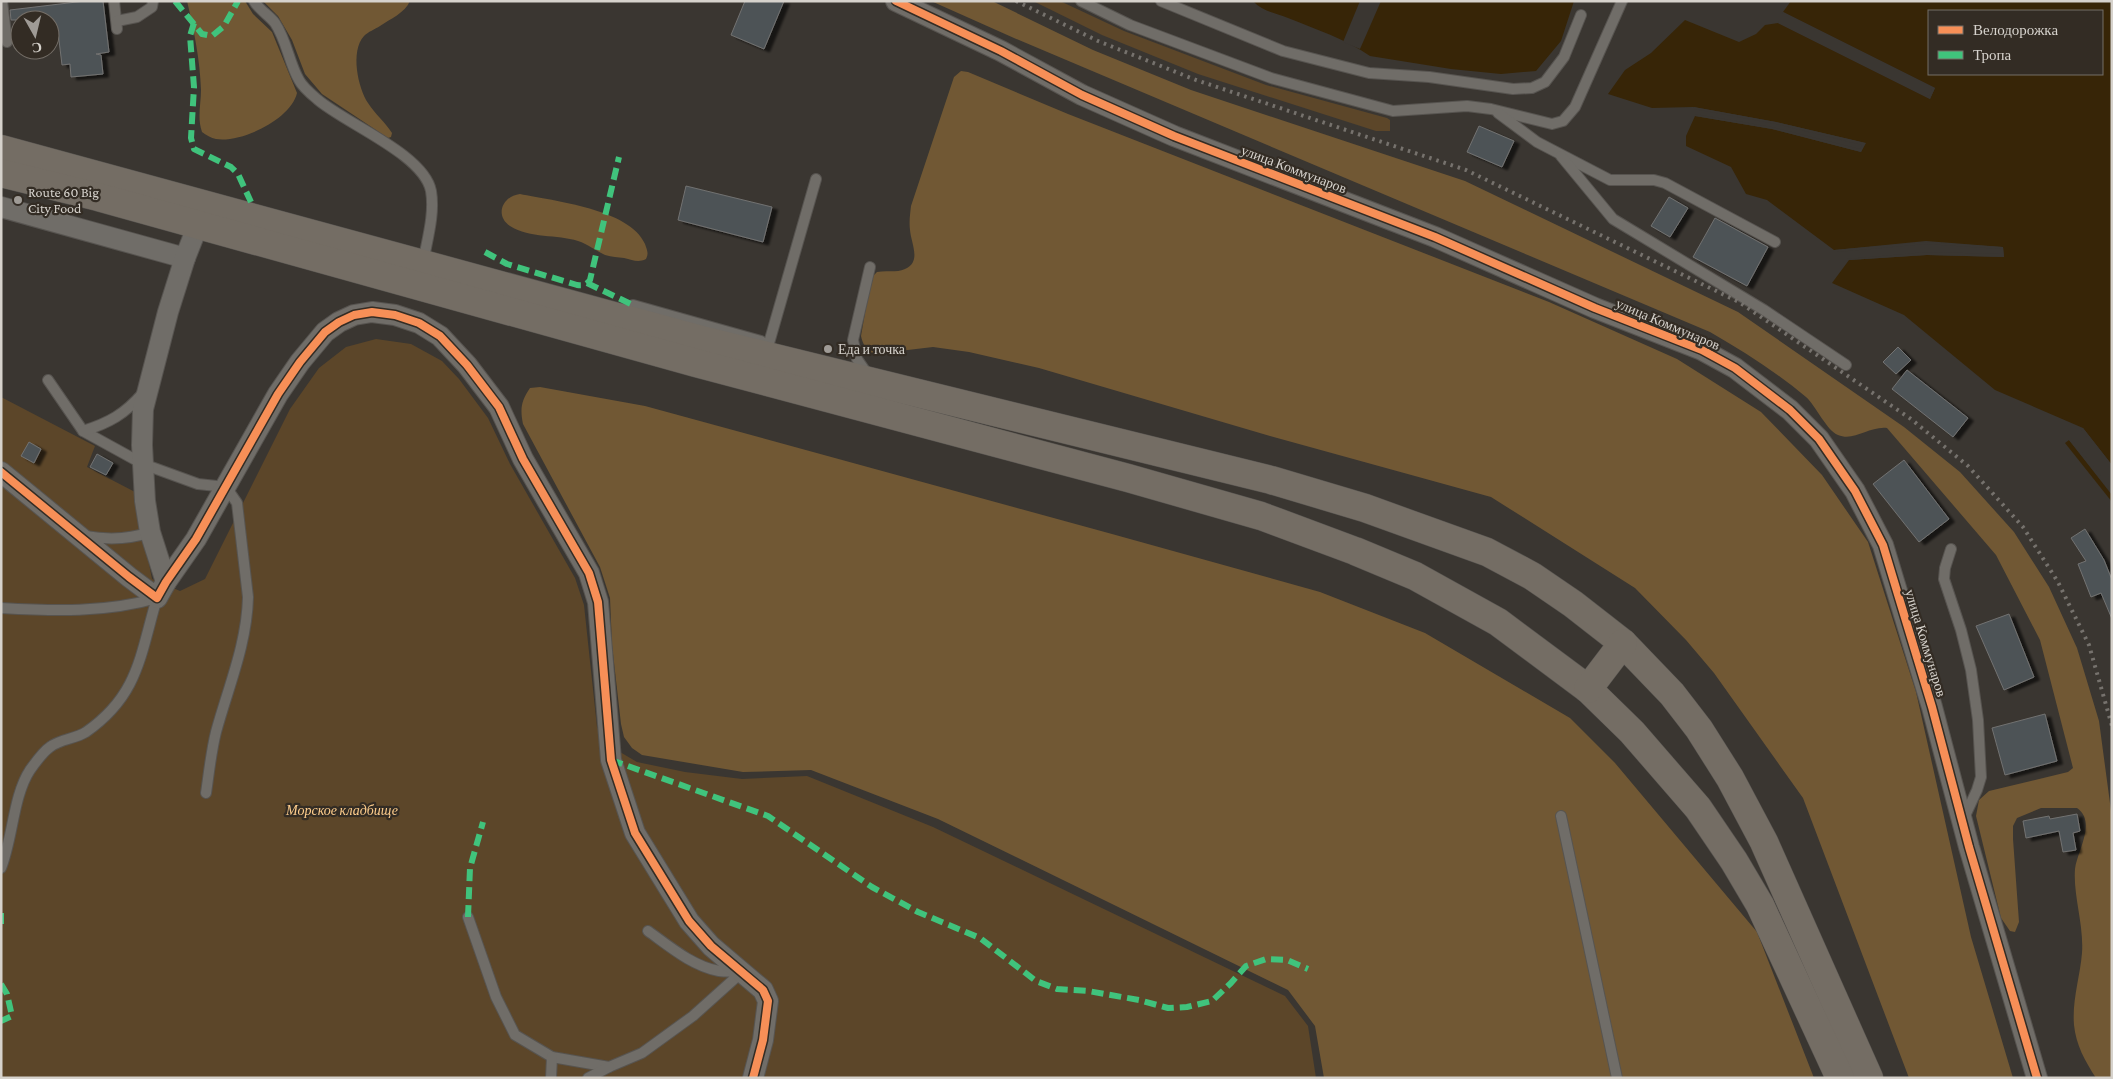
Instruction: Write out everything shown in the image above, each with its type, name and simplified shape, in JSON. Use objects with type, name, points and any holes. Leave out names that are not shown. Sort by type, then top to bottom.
[{"type":"highway","points":[[1,149],[702,340],[870,376],[1271,480],[1365,508],[1487,552],[1532,576],[1573,604],[1623,643],[1672,694],[1699,729],[1730,778],[1764,842],[1869,1078]]},
{"type":"highway","points":[[1,172],[687,361],[1128,478],[1261,516],[1355,551],[1415,576],[1498,622],[1588,690],[1632,732],[1698,808],[1734,861],[1760,905],[1840,1078]]},
{"type":"highway","points":[[1588,690],[1623,643]]},
{"type":"street","name":"улица Коммунаров","points":[[896,1],[1001,51],[1082,95],[1174,136],[1435,236],[1595,308],[1702,350],[1736,368],[1790,410],[1819,439],[1856,491],[1883,545],[1932,707],[2037,1078]]},
{"type":"street","points":[[1,207],[185,258]]},
{"type":"street","points":[[161,590],[145,501],[143,408],[185,258],[198,225]]},
{"type":"street","points":[[161,590],[196,539],[278,394],[300,362],[325,332],[339,322],[372,312],[419,322],[440,336],[467,365],[499,407],[523,459],[589,573],[598,602],[611,760],[636,833],[689,921],[711,946],[763,990],[768,1001],[763,1040],[753,1078]]},
{"type":"street","points":[[1,472],[77,535],[161,590]]},
{"type":"lane","points":[[2,1],[7,42]]},
{"type":"lane","points":[[114,1],[117,25],[137,17],[152,7],[153,1]]},
{"type":"lane","points":[[254,1],[258,8],[274,22],[285,43],[298,80],[317,99],[386,143],[420,169],[431,189],[432,211],[423,264]]},
{"type":"lane","points":[[1081,1],[1130,25],[1271,78],[1393,111],[1468,106],[1491,108],[1552,124],[1563,121],[1575,107],[1622,1]]},
{"type":"lane","points":[[1161,1],[1284,52],[1360,71],[1429,77],[1513,89],[1532,88],[1545,82],[1564,57],[1581,15]]},
{"type":"lane","points":[[1491,108],[1537,142],[1610,180],[1654,180],[1665,183],[1775,242]]},
{"type":"lane","points":[[1561,156],[1613,219],[1764,310],[1846,365]]},
{"type":"lane","points":[[633,305],[774,344],[816,179]]},
{"type":"lane","points":[[870,267],[853,340],[853,349],[870,376]]},
{"type":"lane","points":[[835,362],[870,376]]},
{"type":"lane","points":[[48,380],[83,431],[143,464],[198,484],[226,487],[237,503],[248,611],[240,650],[216,734],[206,793]]},
{"type":"lane","points":[[83,431],[113,419],[130,408],[147,389]]},
{"type":"lane","points":[[77,535],[106,539],[126,538],[150,532]]},
{"type":"lane","points":[[1951,549],[1944,568],[1944,579],[1961,630],[1971,670],[1978,720],[1981,777],[1963,820]]},
{"type":"lane","points":[[1,608],[66,611],[110,608],[161,590]]},
{"type":"lane","points":[[1,868],[8,851],[21,789],[30,769],[50,746],[83,734],[99,722],[128,691],[139,667],[161,590]]},
{"type":"lane","points":[[1560,816],[1617,1078]]},
{"type":"lane","points":[[468,917],[496,997],[515,1035],[552,1057],[609,1067]]},
{"type":"lane","points":[[648,930],[678,952],[703,966],[720,971],[742,972]]},
{"type":"lane","points":[[588,1078],[642,1053],[693,1016],[742,972]]},
{"type":"lane","points":[[551,1078],[552,1057]]},
{"type":"green space","points":[[1033,1],[1060,1],[1124,31],[1266,85],[1387,118],[1390,120],[1390,131],[1376,131],[1198,74],[1102,35]]},
{"type":"green space","name":"Морское кладбище","points":[[376,339],[411,344],[442,361],[459,379],[488,418],[510,464],[575,578],[584,605],[597,727],[608,745],[637,762],[685,772],[742,779],[807,776],[933,827],[1285,996],[1308,1026],[1316,1078],[1,1078],[1,397],[95,446],[87,467],[135,492],[152,579],[180,591],[205,579],[290,409],[319,368],[346,347]]},
{"type":"shaded area","points":[[187,1],[245,1],[253,14],[272,32],[297,93],[293,103],[276,120],[251,133],[227,139],[214,139],[202,132],[199,116],[201,90],[199,68]]},
{"type":"shaded area","points":[[263,1],[410,1],[401,12],[364,36],[357,51],[357,70],[364,96],[392,133],[391,137],[388,138],[322,94],[305,74],[292,40],[278,16]]},
{"type":"shaded area","points":[[931,1],[992,1],[1093,50],[1191,90],[1465,181],[1738,312],[1904,427],[1960,472],[2014,532],[2049,587],[2077,648],[2099,721],[2112,818],[2112,1078],[2096,1078],[2082,1053],[2074,1025],[2076,989],[2082,953],[2075,869],[2086,829],[2083,814],[2077,808],[2041,808],[2017,818],[2013,826],[2019,922],[2015,932],[2010,931],[2001,918],[1976,816],[1979,800],[1989,791],[2068,772],[2073,768],[2040,640],[1996,555],[1887,428],[1874,429],[1850,437],[1838,435],[1830,429],[1810,401],[1795,388],[1759,362],[1710,332],[1014,38]]},
{"type":"shaded area","points":[[1253,1],[1574,1],[1561,41],[1536,71],[1501,74],[1451,69],[1370,56],[1351,44],[1265,9]]},
{"type":"shaded area","points":[[1791,1],[2112,1],[2112,465],[2083,428],[1995,390],[1904,315],[1832,283],[1849,260],[1927,255],[2004,257],[2003,247],[1926,241],[1834,250],[1767,200],[1746,194],[1731,167],[1686,146],[1686,136],[1695,116],[1772,129],[1861,152],[1865,143],[1776,122],[1693,107],[1652,108],[1608,94],[1625,70],[1651,53],[1685,20],[1739,42],[1756,34],[1765,25],[1778,23],[1930,99],[1935,88],[1783,12]]},
{"type":"shaded area","points":[[961,71],[968,72],[1068,114],[1549,302],[1677,359],[1761,412],[1822,475],[1868,542],[1916,692],[1971,937],[2013,1078],[1909,1078],[1803,798],[1714,673],[1686,640],[1635,588],[1491,497],[1270,436],[1039,368],[969,352],[933,347],[874,354],[867,349],[861,336],[871,278],[877,272],[905,269],[913,262],[914,252],[910,224],[911,206],[954,77]]},
{"type":"shaded area","points":[[520,194],[590,208],[624,222],[637,232],[645,244],[648,253],[646,259],[635,261],[608,256],[578,241],[535,235],[510,226],[502,217],[503,207],[509,198]]},
{"type":"shaded area","points":[[540,387],[645,406],[1112,534],[1320,592],[1425,633],[1570,718],[1615,763],[1757,932],[1814,1078],[1324,1078],[1315,1026],[1288,990],[938,819],[811,770],[743,772],[642,755],[632,748],[624,737],[621,724],[612,645],[610,598],[600,567],[523,424],[523,401],[530,388]]},
{"type":"shaded area","points":[[2069,440],[2112,495],[2112,502],[2065,443]]},
{"type":"pier","points":[[1360,1],[1381,1],[1360,49],[1343,42]]},
{"type":"pier","points":[[1783,12],[1935,88],[1930,99],[1778,23],[1779,21],[1929,96],[1932,89],[1782,14]]},
{"type":"pier","points":[[1694,107],[1776,122],[1866,143],[1861,152],[1772,129],[1695,116],[1695,114],[1772,127],[1860,149],[1862,145],[1776,124],[1694,109]]},
{"type":"pier","points":[[1926,242],[2003,247],[2004,257],[1927,255],[1847,259],[1927,252],[2001,254],[2001,249],[1926,244],[1837,252],[1834,250]]},
{"type":"pier","points":[[2083,428],[2112,465],[2112,467],[2081,430]]},
{"type":"pier","points":[[2071,438],[2112,490],[2112,494],[2069,440]]},
{"type":"building","points":[[85,1],[103,1],[109,52],[96,54],[101,55],[103,74],[71,77],[70,64],[62,65],[60,10],[10,10]]},
{"type":"building","points":[[745,1],[784,1],[764,49],[731,35]]},
{"type":"building","points":[[1479,126],[1514,141],[1502,167],[1467,152]]},
{"type":"building","points":[[686,186],[772,207],[763,242],[678,220]]},
{"type":"building","points":[[1669,197],[1688,208],[1670,237],[1651,226]]},
{"type":"building","points":[[1715,218],[1768,247],[1747,286],[1693,257]]},
{"type":"building","points":[[1898,347],[1911,360],[1896,374],[1883,362]]},
{"type":"building","points":[[1907,370],[1968,418],[1953,437],[1892,389]]},
{"type":"building","points":[[29,442],[41,449],[34,463],[21,456]]},
{"type":"building","points":[[97,454],[113,463],[106,475],[90,467]]},
{"type":"building","points":[[1904,460],[1949,519],[1919,542],[1873,484]]},
{"type":"building","points":[[2085,529],[2104,560],[2112,580],[2112,619],[2101,593],[2091,597],[2078,564],[2086,561],[2071,538]]},
{"type":"building","points":[[2009,614],[2034,677],[2004,690],[1976,626]]},
{"type":"building","points":[[2045,714],[2057,761],[2005,775],[1992,728]]},
{"type":"building","points":[[2077,814],[2080,831],[2073,833],[2076,850],[2063,852],[2059,831],[2026,838],[2023,821],[2049,816],[2050,819]]},
{"type":"railway","points":[[1016,1],[1098,41],[1196,80],[1466,170],[1739,302],[1911,419],[1968,466],[2023,527],[2058,582],[2089,645],[2112,726]]},
{"type":"marked path","points":[[175,1],[202,34],[212,36],[224,26],[238,1]]},
{"type":"marked path","points":[[194,23],[190,36],[194,87],[191,138],[194,149],[231,167],[238,174],[251,202]]},
{"type":"marked path","points":[[485,252],[507,264],[577,285],[586,284],[590,280],[619,157]]},
{"type":"marked path","points":[[587,283],[633,305]]},
{"type":"marked path","points":[[611,760],[768,816],[872,887],[918,912],[980,938],[1036,981],[1057,989],[1088,991],[1139,1000],[1168,1008],[1187,1007],[1212,1001],[1246,966],[1266,959],[1287,960],[1308,969]]},
{"type":"marked path","points":[[468,917],[470,868],[483,822]]},
{"type":"marked path","points":[[1,913],[1,924]]},
{"type":"marked path","points":[[1,984],[7,994],[12,1016],[1,1021]]},
{"type":"cycle path","points":[[896,1],[1001,51],[1082,95],[1174,136],[1435,237],[1595,308],[1702,350],[1735,368],[1790,410],[1819,439],[1855,491],[1883,545],[1932,707],[1969,847],[2037,1078]]},
{"type":"cycle path","points":[[1,472],[157,598],[196,539],[278,394],[300,362],[325,332],[339,322],[354,315],[372,312],[395,315],[419,323],[440,336],[467,365],[499,407],[523,459],[589,573],[598,602],[611,760],[635,833],[689,921],[711,946],[763,990],[768,1001],[763,1040],[753,1078]]},
{"type":"place","name":"Route 60 Big City Food","points":[[18,200]]},
{"type":"place","name":"Еда и точка","points":[[828,349]]}]
